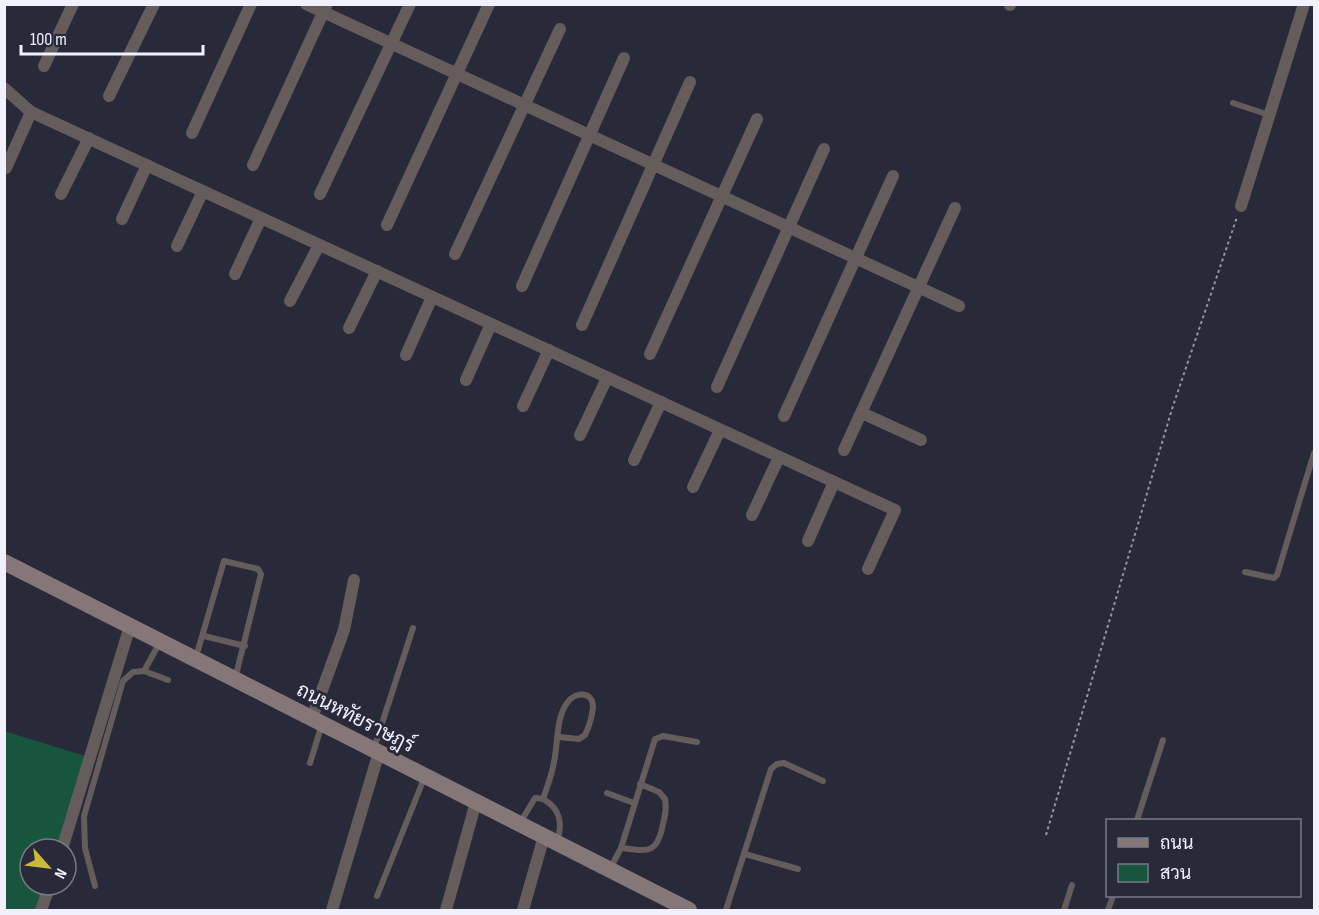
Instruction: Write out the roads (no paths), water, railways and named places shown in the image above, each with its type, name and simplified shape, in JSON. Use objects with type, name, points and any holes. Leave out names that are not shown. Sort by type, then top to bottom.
[{"type":"main road","name":"ถนนหทัยราษฎร์","points":[[4,562],[689,910]]},
{"type":"street","points":[[45,66],[73,4]]},
{"type":"street","points":[[109,96],[154,4]]},
{"type":"street","points":[[192,133],[251,4]]},
{"type":"street","points":[[306,4],[326,8],[392,44],[959,306]]},
{"type":"street","points":[[320,195],[410,4]]},
{"type":"street","points":[[387,225],[489,4]]},
{"type":"street","points":[[1241,206],[1304,4]]},
{"type":"street","points":[[253,165],[326,8]]},
{"type":"street","points":[[455,254],[560,28]]},
{"type":"street","points":[[522,286],[624,58]]},
{"type":"street","points":[[582,325],[690,82]]},
{"type":"street","points":[[4,88],[31,112],[895,510],[868,568]]},
{"type":"street","points":[[6,168],[31,112]]},
{"type":"street","points":[[650,354],[757,119]]},
{"type":"street","points":[[61,194],[89,138]]},
{"type":"street","points":[[717,387],[824,149]]},
{"type":"street","points":[[122,219],[147,165]]},
{"type":"street","points":[[784,416],[893,176]]},
{"type":"street","points":[[177,246],[203,191]]},
{"type":"street","points":[[844,450],[955,208]]},
{"type":"street","points":[[235,274],[261,218]]},
{"type":"street","points":[[290,301],[319,245]]},
{"type":"street","points":[[349,328],[377,271]]},
{"type":"street","points":[[406,355],[432,297]]},
{"type":"street","points":[[466,380],[491,324]]},
{"type":"street","points":[[523,406],[549,350]]},
{"type":"street","points":[[580,435],[607,378]]},
{"type":"street","points":[[634,460],[661,402]]},
{"type":"street","points":[[862,413],[921,440]]},
{"type":"street","points":[[693,487],[720,430]]},
{"type":"street","points":[[752,515],[779,457]]},
{"type":"street","points":[[808,541],[834,482]]},
{"type":"street","points":[[317,721],[342,637],[354,580]]},
{"type":"street","points":[[66,837],[129,626]]},
{"type":"street","points":[[332,910],[376,751]]},
{"type":"street","points":[[446,910],[476,802]]},
{"type":"street","points":[[523,910],[550,839]]},
{"type":"lane","points":[[1233,103],[1269,115]]},
{"type":"lane","points":[[1245,572],[1274,579],[1277,575],[1314,453]]},
{"type":"lane","points":[[195,660],[204,636],[222,564],[228,561],[261,571],[245,646],[235,680]]},
{"type":"lane","points":[[376,751],[413,628]]},
{"type":"lane","points":[[204,636],[245,646]]},
{"type":"lane","points":[[144,671],[160,642]]},
{"type":"lane","points":[[95,886],[85,848],[84,816],[123,681],[133,672],[144,671],[168,680]]},
{"type":"lane","points":[[543,799],[565,705],[571,698],[580,694],[586,695],[591,699],[593,707],[585,735],[579,739],[559,738]]},
{"type":"lane","points":[[310,763],[317,721]]},
{"type":"lane","points":[[610,869],[621,848],[655,739],[663,736],[697,742]]},
{"type":"lane","points":[[1137,819],[1163,740]]},
{"type":"lane","points":[[726,910],[771,769],[777,764],[784,763],[823,781]]},
{"type":"lane","points":[[377,896],[425,775]]},
{"type":"lane","points":[[621,848],[647,851],[653,849],[660,838],[665,799],[660,792],[640,784]]},
{"type":"lane","points":[[606,794],[634,803]]},
{"type":"lane","points":[[520,824],[535,798],[543,799],[552,805],[562,827],[550,839]]},
{"type":"lane","points":[[745,854],[798,869]]},
{"type":"lane","points":[[1064,910],[1072,885]]}]
